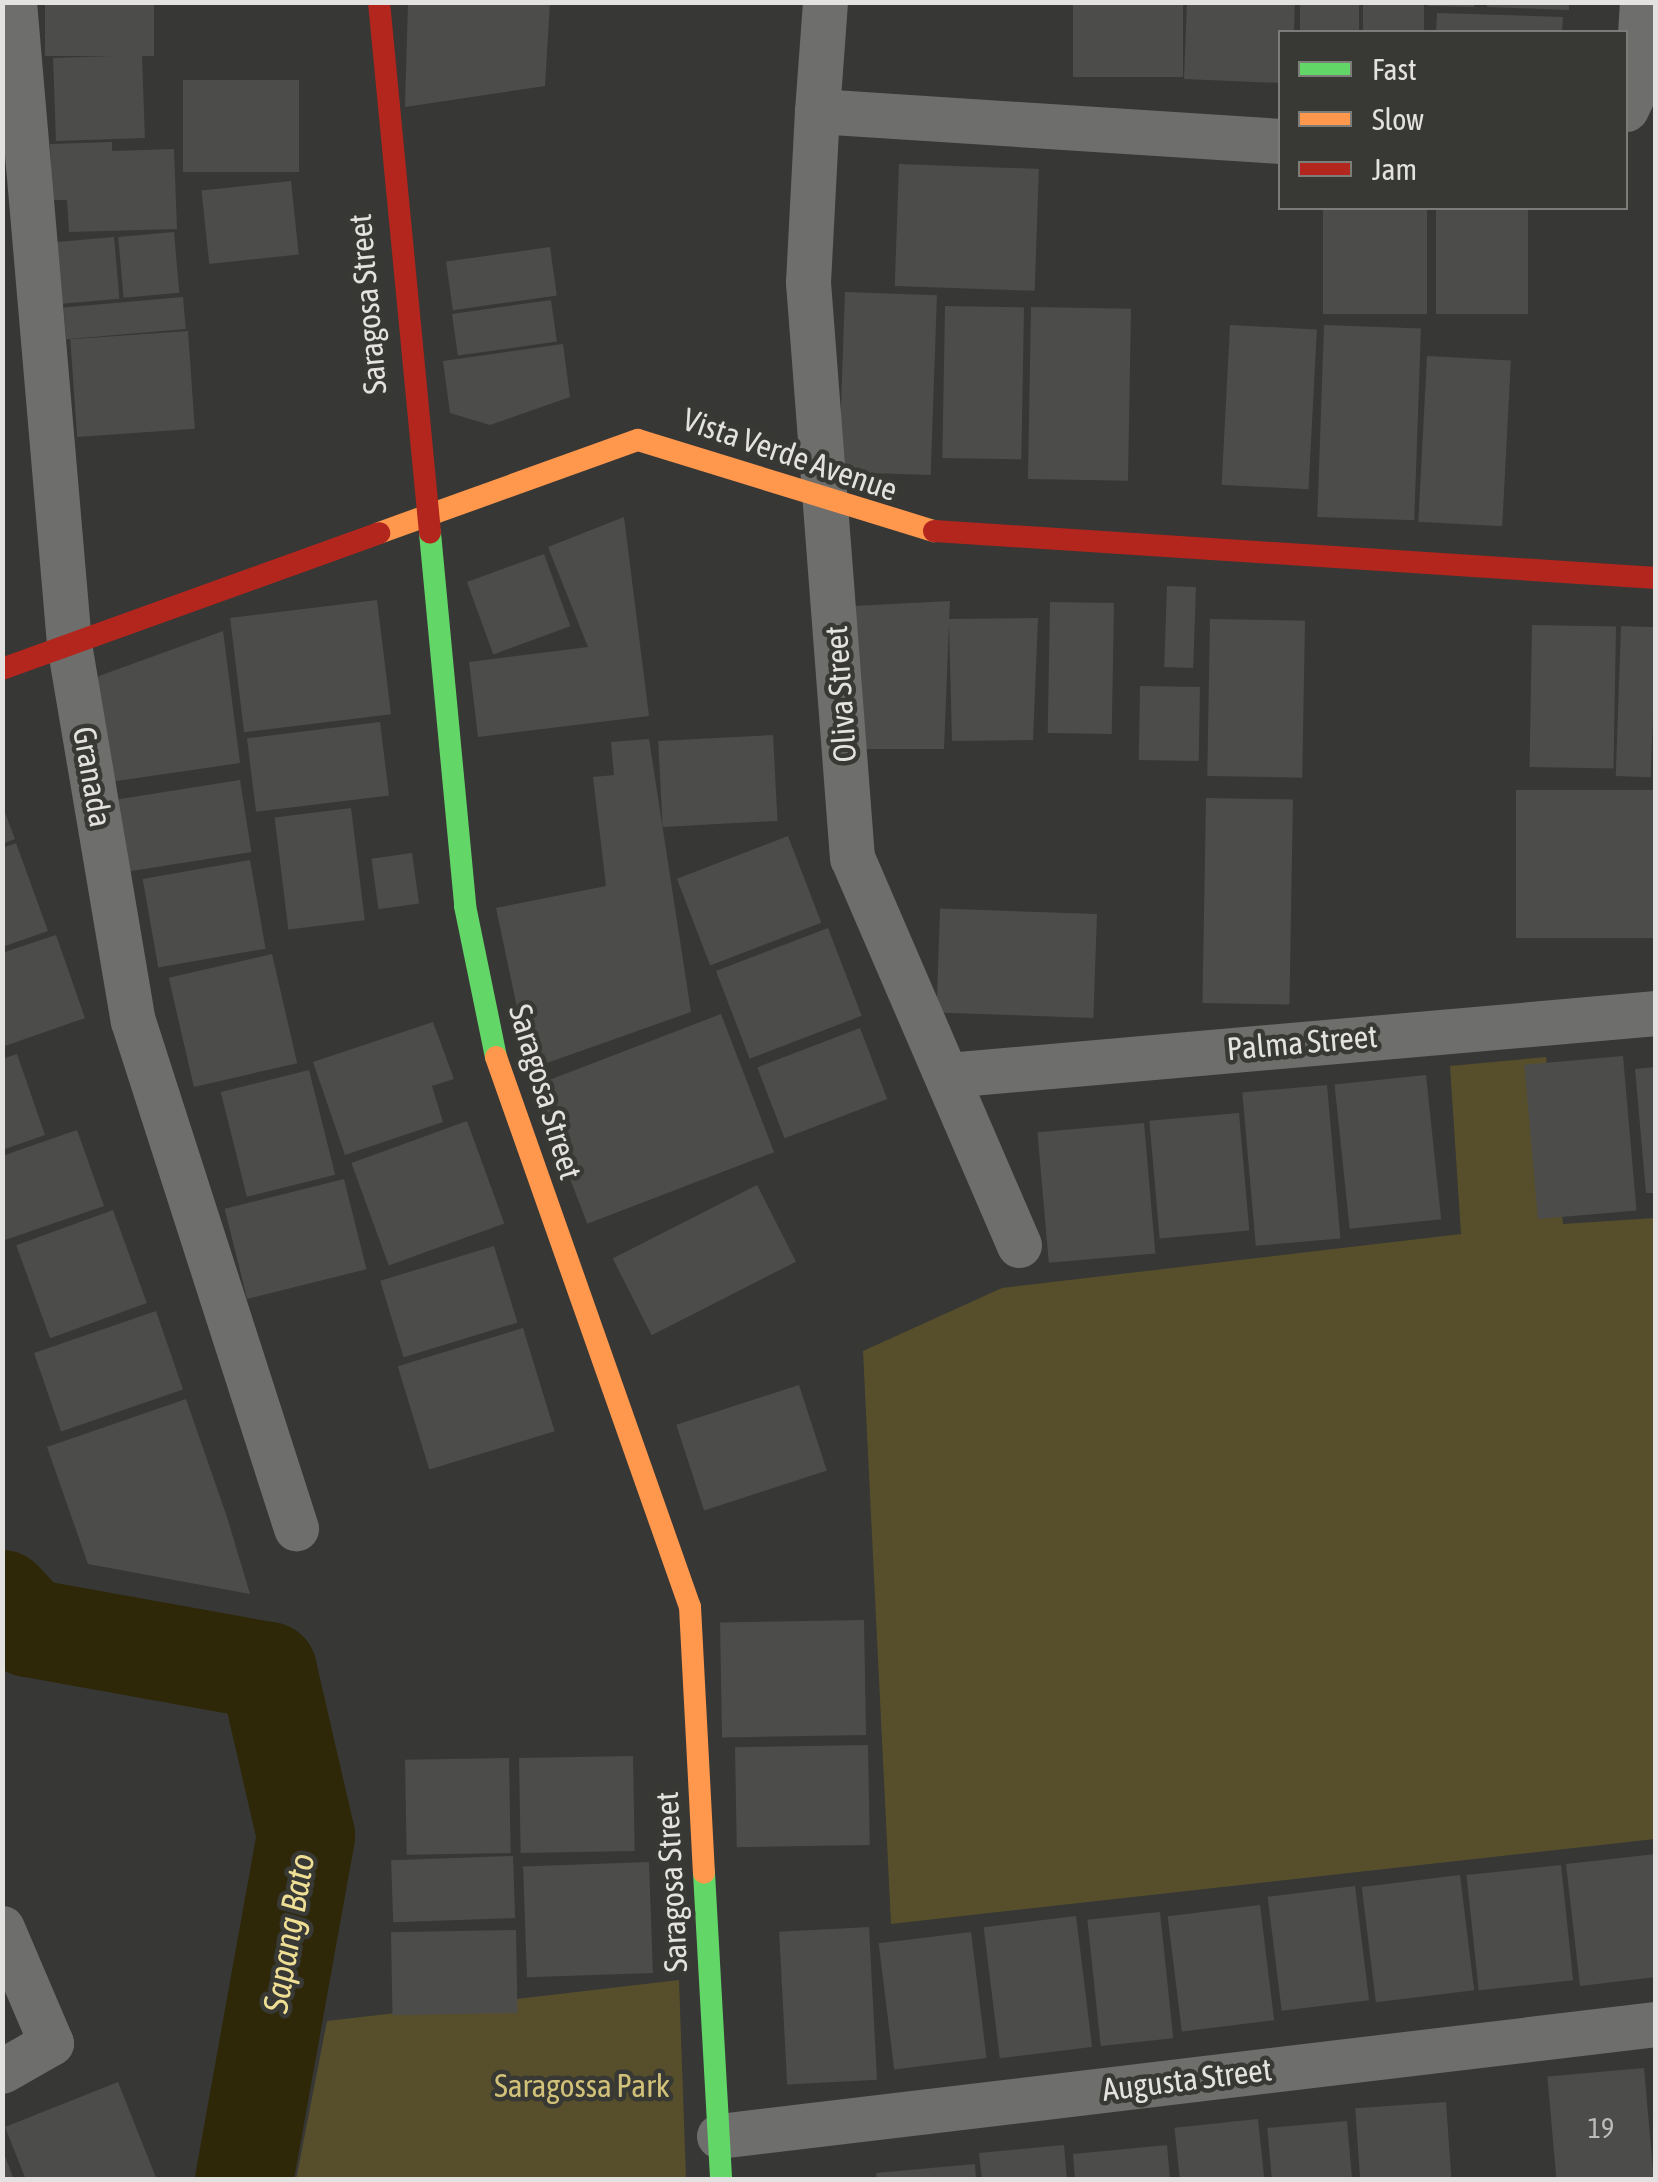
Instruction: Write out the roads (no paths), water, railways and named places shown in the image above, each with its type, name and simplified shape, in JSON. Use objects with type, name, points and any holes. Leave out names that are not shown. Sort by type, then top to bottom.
[{"type":"street","name":"Granada","points":[[14,2],[68,644],[133,1021],[296,1528]]},
{"type":"street","name":"Saragosa Street","points":[[379,2],[421,518],[465,906],[494,1052],[690,1607],[720,2158]]},
{"type":"street","name":"Oliva Street","points":[[824,2],[808,282],[852,858],[1019,1244]]},
{"type":"street","points":[[1628,105],[1637,85],[1642,2]]},
{"type":"street","points":[[818,111],[1278,141]]},
{"type":"street","name":"Vista Verde Avenue","points":[[2,669],[638,440],[731,464],[827,506],[917,530],[1656,578]]},
{"type":"street","name":"Palma Street","points":[[948,1075],[1656,1013]]},
{"type":"street","points":[[2,1928],[47,2018],[46,2051],[2,2071]]},
{"type":"street","name":"Augusta Street","points":[[720,2158],[1656,2024]]},
{"type":"waterway","name":"Sapang Bato","points":[[2,1599],[29,1628],[268,1671],[306,1836],[244,2180]]},
{"type":"park label","name":"Saragossa Park","points":[[582,2086]]}]
